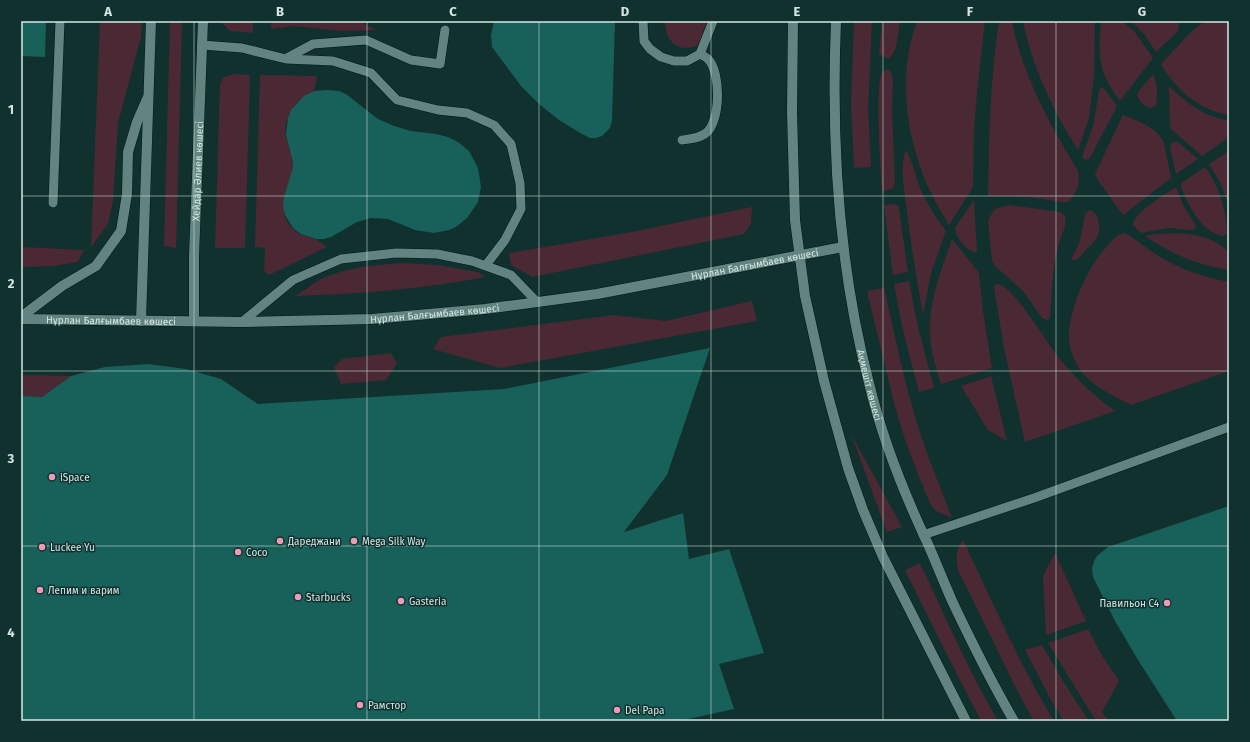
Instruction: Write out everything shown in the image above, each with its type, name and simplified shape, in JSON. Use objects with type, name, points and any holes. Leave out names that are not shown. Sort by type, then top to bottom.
[{"type":"street","points":[[141,320],[151,21]]},
{"type":"street","name":"Хейдар Әлиев көшесі","points":[[194,321],[203,21]]},
{"type":"street","points":[[794,21],[792,62],[792,156],[795,220],[805,296],[833,419],[850,475],[883,557],[966,721]]},
{"type":"street","name":"Ақмешіт көшесі","points":[[836,21],[834,60],[836,152],[843,247],[848,288],[868,383],[891,456],[923,535],[973,646],[1014,721]]},
{"type":"street","points":[[21,318],[62,286],[96,266],[121,231],[126,194],[128,152],[137,122],[149,93]]},
{"type":"street","name":"Нұрлан Балғымбаев көшесі","points":[[21,318],[242,322],[372,319],[485,309],[597,294],[843,247]]},
{"type":"lane","points":[[53,204],[60,21]]},
{"type":"lane","points":[[642,21],[644,41],[650,49],[660,57],[674,61],[687,61],[700,54],[713,21]]},
{"type":"lane","points":[[286,59],[314,44],[366,40],[411,60],[440,64],[445,30]]},
{"type":"lane","points":[[202,45],[242,48],[286,59],[333,61],[371,73],[397,100],[438,110],[467,113],[494,125],[511,144],[520,183],[521,209],[505,240],[486,265]]},
{"type":"lane","points":[[682,140],[696,137],[707,132],[713,124],[717,111],[717,90],[714,71],[709,59],[700,54]]},
{"type":"lane","points":[[242,322],[293,280],[341,259],[396,253],[437,254],[486,265],[511,274],[537,302]]},
{"type":"lane","points":[[923,535],[1034,498],[1229,427]]},
{"type":"shaded area","points":[[100,21],[142,21],[141,37],[118,123],[113,201],[108,224],[91,247]]},
{"type":"shaded area","points":[[170,21],[182,21],[176,248],[164,246]]},
{"type":"shaded area","points":[[222,21],[253,21],[253,33],[230,31],[222,23]]},
{"type":"shaded area","points":[[271,21],[358,21],[377,30],[341,31],[294,26],[271,29]]},
{"type":"shaded area","points":[[665,21],[707,21],[698,45],[684,48],[679,47],[670,40],[667,34]]},
{"type":"shaded area","points":[[854,21],[872,21],[868,108],[871,167],[854,168],[851,104]]},
{"type":"shaded area","points":[[882,21],[900,21],[896,48],[890,58],[886,58],[879,54]]},
{"type":"shaded area","points":[[917,21],[985,21],[974,130],[973,187],[949,225],[926,182],[913,143],[909,123],[906,102],[907,61]]},
{"type":"shaded area","points":[[999,21],[1012,21],[1023,61],[1038,99],[1078,171],[1079,179],[1077,188],[1068,202],[1029,197],[988,196],[992,87]]},
{"type":"shaded area","points":[[1023,21],[1095,21],[1094,77],[1089,118],[1078,150],[1044,88],[1032,55]]},
{"type":"shaded area","points":[[1101,21],[1122,21],[1134,31],[1153,58],[1120,101],[1107,81],[1101,64]]},
{"type":"shaded area","points":[[1131,21],[1178,21],[1179,26],[1178,31],[1156,52],[1144,34]]},
{"type":"shaded area","points":[[1205,21],[1229,21],[1229,115],[1208,109],[1198,104],[1181,90],[1161,64],[1193,30]]},
{"type":"shaded area","points":[[883,71],[890,71],[893,77],[892,112],[895,182],[893,188],[882,192],[878,109],[880,78]]},
{"type":"shaded area","points":[[233,74],[250,75],[245,248],[215,248],[220,84],[224,77]]},
{"type":"shaded area","points":[[1153,74],[1157,97],[1156,105],[1151,108],[1142,104],[1137,95]]},
{"type":"shaded area","points":[[260,75],[317,76],[314,91],[302,98],[297,103],[292,109],[287,121],[286,136],[293,167],[284,203],[284,211],[286,220],[291,227],[300,234],[315,239],[327,247],[269,275],[264,271],[265,248],[255,247]]},
{"type":"shaded area","points":[[1169,86],[1182,98],[1204,113],[1220,119],[1229,120],[1229,137],[1202,156],[1171,129]]},
{"type":"shaded area","points":[[1103,87],[1117,106],[1090,158],[1086,160],[1082,157],[1093,126],[1099,91]]},
{"type":"shaded area","points":[[1123,115],[1146,125],[1161,137],[1164,143],[1171,178],[1123,215],[1095,174]]},
{"type":"shaded area","points":[[1172,142],[1178,142],[1198,159],[1176,174],[1170,147]]},
{"type":"shaded area","points":[[906,150],[923,194],[932,211],[946,231],[931,273],[923,315],[912,250],[904,188],[903,164]]},
{"type":"shaded area","points":[[1229,151],[1229,206],[1220,182],[1209,164]]},
{"type":"shaded area","points":[[1205,167],[1221,198],[1227,232],[1226,235],[1223,236],[1208,229],[1201,223],[1186,200],[1180,184]]},
{"type":"shaded area","points":[[1176,187],[1183,205],[1196,228],[1187,230],[1170,228],[1141,233],[1133,225],[1134,220],[1151,204]]},
{"type":"shaded area","points":[[974,200],[977,253],[973,252],[962,244],[957,236],[955,228]]},
{"type":"shaded area","points":[[884,205],[898,205],[899,209],[908,272],[893,275]]},
{"type":"shaded area","points":[[1008,205],[1060,212],[1065,216],[1065,225],[1057,249],[1054,269],[1050,318],[1047,320],[1042,318],[1023,291],[995,266],[992,261],[988,222],[989,218],[995,209]]},
{"type":"shaded area","points":[[752,207],[751,223],[744,234],[532,277],[511,265],[509,253],[627,233]]},
{"type":"shaded area","points":[[1091,210],[1098,218],[1098,236],[1076,260],[1071,260],[1079,244],[1085,215]]},
{"type":"shaded area","points":[[1124,233],[1165,260],[1201,275],[1229,282],[1229,371],[1131,405],[1100,388],[1080,370],[1070,347],[1069,338],[1069,330],[1074,307],[1082,285],[1093,265],[1112,240]]},
{"type":"shaded area","points":[[1176,233],[1191,234],[1212,240],[1224,248],[1229,253],[1229,270],[1206,265],[1185,258],[1145,236]]},
{"type":"shaded area","points":[[952,239],[979,273],[992,368],[941,384],[931,348],[930,323],[936,287]]},
{"type":"shaded area","points":[[21,247],[84,250],[78,262],[54,266],[21,267]]},
{"type":"shaded area","points":[[403,263],[437,265],[478,272],[485,277],[438,285],[390,290],[295,296],[321,279],[331,275],[351,269]]},
{"type":"shaded area","points":[[909,281],[918,327],[934,388],[919,392],[903,331],[894,284]]},
{"type":"shaded area","points":[[996,284],[1003,286],[1020,303],[1059,358],[1072,373],[1092,393],[1115,411],[1025,442],[1004,348],[994,287]]},
{"type":"shaded area","points":[[884,288],[904,377],[914,412],[926,451],[952,518],[938,512],[933,508],[929,501],[905,440],[894,403],[867,291]]},
{"type":"shaded area","points":[[752,301],[757,321],[500,368],[433,349],[441,337],[614,315],[666,321]]},
{"type":"shaded area","points":[[391,353],[397,363],[386,380],[341,384],[334,367],[342,359]]},
{"type":"shaded area","points":[[21,375],[71,376],[42,397],[21,396]]},
{"type":"shaded area","points":[[991,376],[1007,441],[988,430],[961,386]]},
{"type":"shaded area","points":[[851,434],[902,527],[887,532]]},
{"type":"shaded area","points":[[963,540],[1017,654],[1054,721],[1034,721],[1021,698],[958,570],[957,555]]},
{"type":"shaded area","points":[[1055,553],[1086,621],[1046,635],[1043,576]]},
{"type":"shaded area","points":[[920,563],[967,663],[998,721],[981,721],[939,639],[905,570]]},
{"type":"shaded area","points":[[1088,629],[1101,654],[1119,681],[1102,712],[1109,721],[1096,721],[1048,643]]},
{"type":"shaded area","points":[[1042,645],[1089,721],[1064,721],[1051,700],[1025,650]]},
{"type":"building","points":[[21,21],[46,21],[45,57],[21,56]]},
{"type":"building","points":[[494,21],[615,21],[612,121],[610,128],[602,136],[590,138],[559,120],[539,104],[521,86],[492,47],[491,35]]},
{"type":"building","points":[[314,91],[339,91],[346,94],[378,119],[394,126],[411,131],[448,137],[458,142],[469,151],[478,168],[481,187],[478,202],[467,218],[456,227],[434,233],[415,230],[388,219],[371,218],[357,222],[331,237],[324,239],[316,239],[301,234],[293,228],[285,215],[283,206],[284,197],[293,167],[286,135],[288,118],[291,110],[304,96]]},
{"type":"building","name":"Mega Silk Way","points":[[710,348],[667,475],[624,532],[683,513],[689,559],[729,549],[764,653],[719,664],[734,709],[679,721],[21,721],[21,396],[42,397],[71,376],[105,367],[148,364],[186,369],[221,379],[258,404],[504,389]]},
{"type":"building","name":"Павильон С4","points":[[1229,506],[1229,721],[1177,721],[1115,621],[1093,577],[1092,568],[1097,556],[1108,547]]},
{"type":"place","name":"iSpace","points":[[52,477]]},
{"type":"place","name":"Дареджани","points":[[280,541]]},
{"type":"place","name":"Mega Silk Way","points":[[354,541]]},
{"type":"place","name":"Luckee Yu","points":[[42,547]]},
{"type":"place","name":"Coco","points":[[238,552]]},
{"type":"place","name":"Лепим и варим","points":[[40,590]]},
{"type":"place","name":"Starbucks","points":[[298,597]]},
{"type":"place","name":"Gasteria","points":[[401,601]]},
{"type":"place","name":"Павильон С4","points":[[1167,603]]},
{"type":"place","name":"Рамстор","points":[[360,705]]},
{"type":"place","name":"Del Papa","points":[[617,710]]}]
